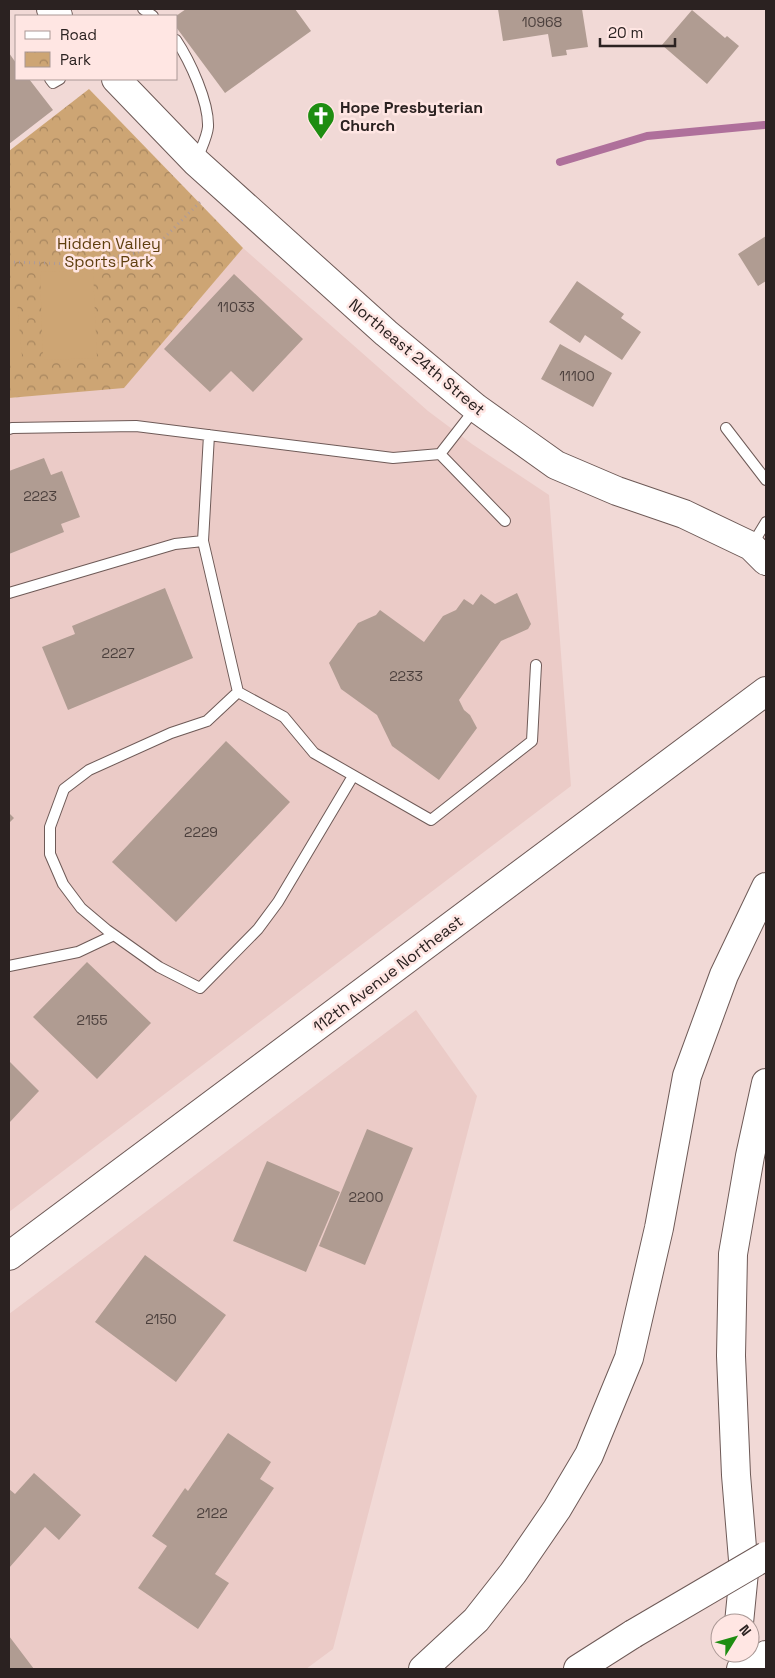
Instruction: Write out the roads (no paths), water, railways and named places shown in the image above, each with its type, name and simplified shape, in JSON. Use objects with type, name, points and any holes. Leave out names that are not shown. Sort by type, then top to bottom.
[{"type":"main road","name":"Northeast 24th Street","points":[[117,80],[196,162],[386,333],[476,408],[556,465],[617,491],[684,514],[759,554]]},
{"type":"main road","name":"112th Avenue Northeast","points":[[9,1256],[766,691]]},
{"type":"main road","points":[[423,1669],[476,1620],[513,1573],[557,1509],[589,1455],[629,1358],[659,1228],[687,1076],[724,975],[766,888]]},
{"type":"main road","points":[[740,1613],[744,1572],[736,1475],[731,1356],[733,1254],[750,1156],[766,1083]]},
{"type":"main road","points":[[578,1669],[766,1556]]},
{"type":"main road","points":[[740,1669],[766,1654]]},
{"type":"lane","points":[[178,43],[195,75],[208,112],[208,129],[196,162]]},
{"type":"lane","points":[[9,429],[136,426],[393,458],[440,454],[476,408]]},
{"type":"lane","points":[[726,428],[766,480]]},
{"type":"lane","points":[[208,435],[203,541],[238,692],[284,718],[314,753],[431,820],[532,741],[536,665]]},
{"type":"lane","points":[[440,454],[505,520]]},
{"type":"lane","points":[[759,554],[766,522]]},
{"type":"lane","points":[[9,593],[175,544],[203,541]]},
{"type":"lane","points":[[238,692],[207,721],[171,733],[90,770],[64,789],[50,827],[50,854],[63,884],[81,908],[114,935],[159,967],[200,988],[258,929],[273,909],[353,776]]},
{"type":"lane","points":[[9,966],[78,952],[114,935]]},
{"type":"waterway","points":[[560,162],[647,136],[764,125]]},
{"type":"place","name":"Hope Presbyterian Church","points":[[321,140]]},
{"type":"park label","name":"Hidden Valley Sports Park","points":[[109,252]]}]
